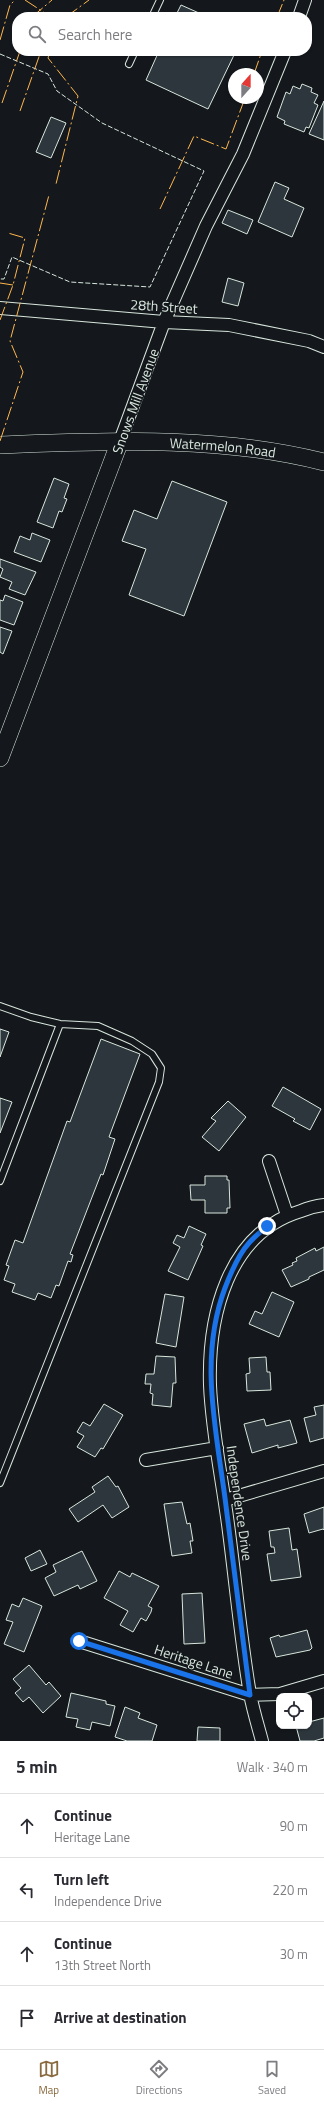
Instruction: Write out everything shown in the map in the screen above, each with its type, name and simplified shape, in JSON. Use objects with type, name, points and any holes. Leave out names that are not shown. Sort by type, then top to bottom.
[{"type":"main road","name":"Watermelon Road","points":[[0,445],[120,441],[209,444],[284,452],[324,462]]},
{"type":"main road","name":"Snows Mill Avenue","points":[[0,758],[120,441]]},
{"type":"street","points":[[300,12],[305,0]]},
{"type":"street","name":"Snows Mill Avenue","points":[[120,441],[164,322],[206,226],[243,154],[283,56]]},
{"type":"street","name":"28th Street","points":[[0,308],[164,322],[229,325],[309,341],[324,347]]},
{"type":"street","points":[[269,1161],[287,1215]]},
{"type":"street","name":"Independence Drive","points":[[262,1741],[250,1695],[217,1448],[210,1385],[211,1356],[219,1305],[232,1269],[248,1243],[267,1226],[287,1215],[324,1205]]},
{"type":"street","points":[[146,1460],[217,1448]]},
{"type":"street","points":[[225,1500],[324,1471]]},
{"type":"street","name":"Heritage Lane","points":[[79,1641],[250,1695],[280,1694],[324,1681]]},
{"type":"lane","points":[[154,12],[160,0]]},
{"type":"lane","points":[[128,64],[132,56]]},
{"type":"lane","points":[[0,1006],[31,1017],[60,1024],[98,1026],[132,1041],[152,1054],[161,1068],[159,1082],[0,1483]]},
{"type":"lane","points":[[0,1181],[60,1024]]},
{"type":"building","points":[[181,5],[197,12],[178,12]]},
{"type":"building","points":[[157,56],[234,56],[208,109],[146,80]]},
{"type":"building","points":[[302,84],[312,88],[311,92],[318,95],[314,103],[318,105],[309,128],[306,127],[304,132],[284,124],[285,121],[277,117],[286,92],[290,94],[293,86],[300,89]]},
{"type":"building","points":[[324,101],[324,140],[309,134]]},
{"type":"building","points":[[51,117],[66,123],[51,158],[36,152]]},
{"type":"building","points":[[275,182],[289,188],[284,199],[304,208],[292,237],[258,222]]},
{"type":"building","points":[[228,210],[253,220],[247,234],[222,223]]},
{"type":"building","points":[[228,278],[244,283],[238,306],[222,302]]},
{"type":"building","points":[[54,478],[69,484],[64,498],[67,499],[62,512],[59,511],[53,528],[37,522]]},
{"type":"building","points":[[172,481],[227,502],[184,616],[129,595],[146,549],[122,541],[134,510],[157,519]]},
{"type":"building","points":[[32,533],[50,540],[41,562],[14,552],[20,536],[30,540]]},
{"type":"building","points":[[0,559],[36,572],[25,595],[9,589],[12,582],[0,577],[3,569],[0,567]]},
{"type":"building","points":[[5,595],[23,602],[14,625],[0,620],[0,600],[3,601]]},
{"type":"building","points":[[0,627],[12,631],[3,654],[0,652]]},
{"type":"building","points":[[0,1029],[9,1032],[0,1057]]},
{"type":"building","points":[[101,1039],[140,1054],[109,1137],[115,1139],[103,1175],[101,1174],[70,1254],[73,1255],[71,1262],[68,1261],[59,1286],[56,1285],[51,1298],[38,1293],[35,1300],[12,1292],[15,1284],[4,1280],[9,1266],[6,1265],[15,1240],[23,1243],[67,1121],[70,1122]]},
{"type":"building","points":[[283,1087],[321,1109],[310,1130],[293,1121],[295,1119],[272,1106]]},
{"type":"building","points":[[0,1098],[12,1102],[0,1133]]},
{"type":"building","points":[[228,1101],[246,1117],[219,1151],[202,1137],[216,1121],[211,1118]]},
{"type":"building","points":[[205,1176],[227,1176],[227,1180],[229,1180],[230,1208],[227,1208],[227,1213],[205,1213],[205,1200],[191,1200],[190,1185],[205,1185]]},
{"type":"building","points":[[189,1226],[206,1234],[201,1245],[203,1246],[188,1280],[168,1271],[180,1247],[173,1243],[177,1235],[184,1238]]},
{"type":"building","points":[[324,1247],[324,1270],[291,1287],[282,1270],[293,1265],[292,1263],[297,1261],[296,1258],[315,1248],[316,1251]]},
{"type":"building","points":[[272,1292],[294,1302],[279,1337],[249,1324],[255,1311],[262,1314]]},
{"type":"building","points":[[165,1294],[184,1297],[176,1347],[156,1343]]},
{"type":"building","points":[[156,1356],[175,1357],[176,1383],[173,1383],[171,1407],[152,1405],[153,1394],[150,1393],[151,1384],[145,1384],[146,1374],[154,1374]]},
{"type":"building","points":[[266,1357],[267,1372],[270,1372],[271,1390],[247,1391],[246,1374],[250,1373],[249,1358]]},
{"type":"building","points":[[104,1404],[123,1415],[103,1449],[101,1448],[95,1457],[77,1447],[84,1436],[77,1432],[83,1422],[90,1426]]},
{"type":"building","points":[[324,1405],[324,1438],[310,1442],[304,1418],[316,1415],[314,1407]]},
{"type":"building","points":[[264,1419],[266,1426],[290,1420],[297,1443],[278,1448],[278,1445],[252,1453],[244,1424]]},
{"type":"building","points":[[108,1476],[116,1487],[118,1486],[129,1507],[112,1518],[103,1505],[78,1522],[69,1509],[95,1492],[92,1487]]},
{"type":"building","points":[[182,1502],[187,1524],[190,1523],[193,1541],[190,1541],[192,1553],[172,1556],[164,1504]]},
{"type":"building","points":[[324,1507],[324,1530],[309,1533],[304,1514]]},
{"type":"building","points":[[289,1528],[292,1550],[297,1549],[301,1577],[271,1581],[267,1554],[275,1553],[274,1547],[271,1547],[269,1531]]},
{"type":"building","points":[[40,1550],[47,1564],[31,1571],[25,1558]]},
{"type":"building","points":[[82,1551],[97,1581],[80,1589],[78,1585],[54,1596],[45,1578],[56,1572],[53,1565]]},
{"type":"building","points":[[119,1571],[130,1577],[132,1573],[159,1586],[148,1606],[152,1608],[146,1621],[141,1618],[133,1632],[120,1625],[128,1611],[104,1598]]},
{"type":"building","points":[[202,1593],[205,1643],[184,1644],[182,1594]]},
{"type":"building","points":[[23,1598],[42,1606],[24,1652],[4,1644],[13,1622],[6,1620],[12,1604],[19,1607]]},
{"type":"building","points":[[307,1630],[312,1648],[310,1650],[276,1657],[270,1638]]},
{"type":"building","points":[[29,1665],[46,1685],[49,1682],[61,1696],[43,1713],[29,1697],[23,1702],[15,1693],[21,1688],[13,1679]]},
{"type":"building","points":[[71,1693],[106,1701],[106,1704],[115,1706],[110,1726],[92,1722],[90,1730],[76,1727],[78,1719],[66,1717]]},
{"type":"building","points":[[125,1707],[140,1713],[138,1718],[157,1725],[152,1741],[127,1741],[115,1737]]},
{"type":"building","points":[[324,1718],[324,1738],[314,1741],[300,1741],[297,1729],[312,1729],[312,1721]]},
{"type":"building","points":[[198,1727],[220,1728],[220,1741],[197,1741]]},
{"type":"fence","points":[[0,54],[48,74],[57,91],[102,123],[204,171],[150,287],[70,282],[12,257],[4,279],[0,279]]},
{"type":"power","points":[[0,40],[10,5],[15,0]]},
{"type":"power","points":[[25,0],[43,12]]},
{"type":"power","points":[[38,12],[52,0]]},
{"type":"power","points":[[73,12],[89,0]]},
{"type":"power","points":[[279,12],[284,0]]},
{"type":"power","points":[[2,103],[18,56]]},
{"type":"power","points":[[20,111],[39,56]]},
{"type":"power","points":[[49,56],[48,58],[78,96],[56,184]]},
{"type":"power","points":[[256,68],[260,56]]},
{"type":"power","points":[[160,209],[194,136],[226,149],[243,104]]},
{"type":"power","points":[[0,441],[23,372],[10,341],[49,195]]},
{"type":"power","points":[[0,320],[13,285],[25,238],[8,233]]},
{"type":"power","points":[[0,283],[13,285]]},
{"type":"route","points":[[79,1641],[250,1695],[217,1448],[210,1385],[211,1356],[214,1327],[221,1297],[232,1269],[248,1243],[267,1226]]}]
